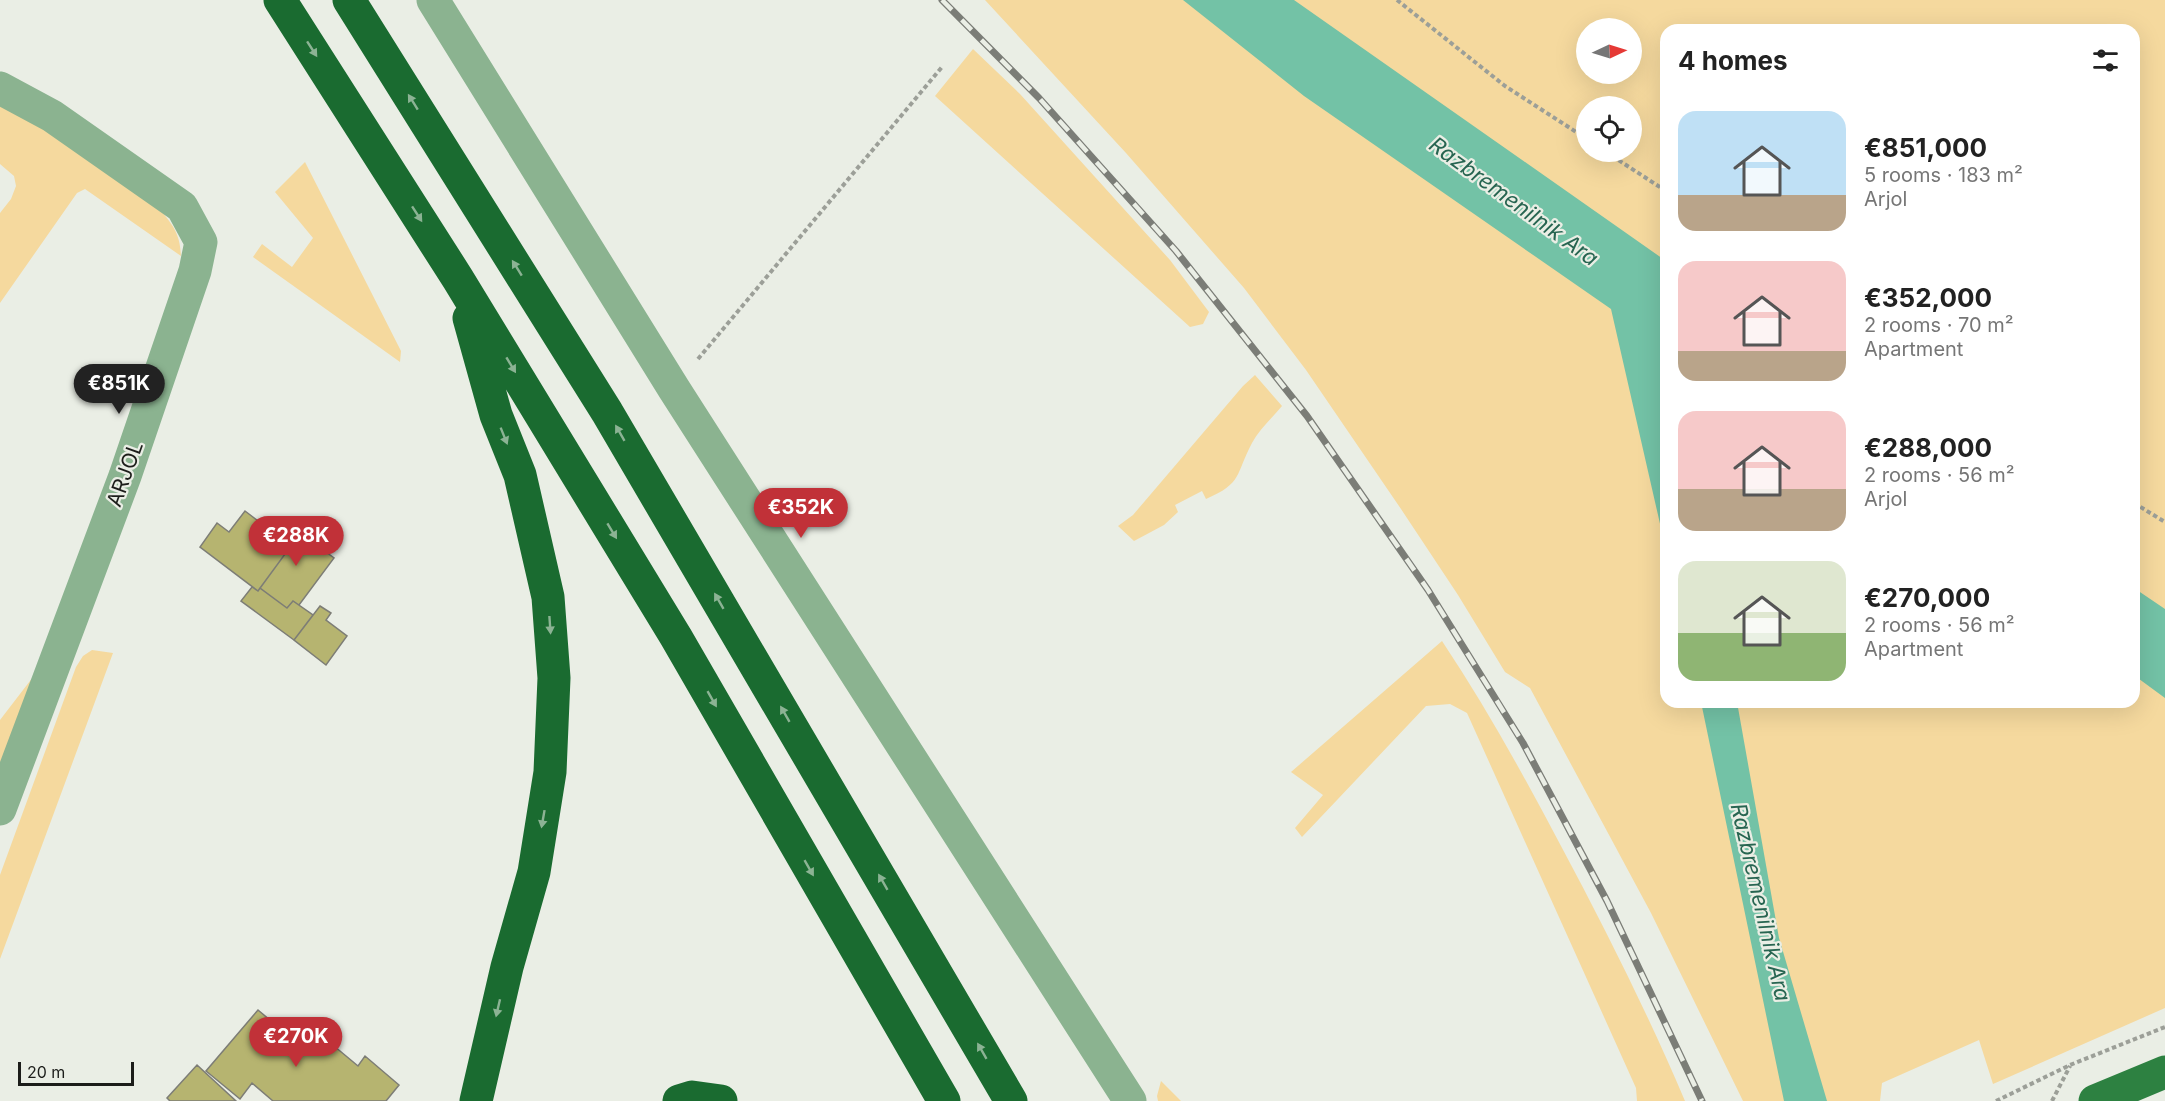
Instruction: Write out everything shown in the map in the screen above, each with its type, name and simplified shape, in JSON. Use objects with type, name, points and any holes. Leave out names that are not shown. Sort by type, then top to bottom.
[{"type":"highway","points":[[280,0],[458,279],[676,637],[944,1101]]},
{"type":"highway","points":[[349,0],[607,412],[1011,1101]]},
{"type":"highway","points":[[458,279],[496,415],[520,476],[548,597],[554,678],[550,772],[534,872],[507,967],[476,1101]]},
{"type":"highway","points":[[679,1101],[692,1097],[721,1101]]},
{"type":"main road","points":[[2095,1101],[2165,1071]]},
{"type":"street","points":[[433,0],[674,389],[1130,1101]]},
{"type":"street","name":"ARJOL","points":[[0,88],[52,116],[182,207],[201,242],[195,271],[125,476],[0,809]]},
{"type":"path","points":[[1397,0],[1505,86],[1576,132]]},
{"type":"path","points":[[674,389],[942,67]]},
{"type":"path","points":[[1621,162],[1660,187]]},
{"type":"path","points":[[2140,507],[2165,522]]},
{"type":"path","points":[[1996,1101],[2070,1065],[2165,1027]]},
{"type":"shaded area","points":[[985,0],[2165,0],[2165,1008],[1993,1084],[1979,1040],[1882,1083],[1880,1101],[1743,1101],[1651,913],[1530,688],[1505,672],[1458,595],[1306,370],[1244,288],[1126,153]]},
{"type":"shaded area","points":[[973,49],[1020,94],[1170,260],[1209,312],[1203,324],[1190,327],[935,96]]},
{"type":"shaded area","points":[[0,100],[157,206],[174,229],[179,241],[181,256],[85,189],[77,193],[0,303],[0,213],[11,199],[16,186],[14,176],[0,164]]},
{"type":"shaded area","points":[[305,162],[401,351],[400,362],[253,257],[262,244],[292,267],[313,238],[275,192]]},
{"type":"shaded area","points":[[1255,375],[1282,406],[1255,438],[1232,483],[1206,499],[1202,491],[1175,505],[1178,512],[1164,525],[1134,541],[1118,526],[1133,515],[1243,386]]},
{"type":"shaded area","points":[[1442,641],[1504,742],[1578,878],[1641,1004],[1685,1101],[1637,1101],[1636,1088],[1467,713],[1450,704],[1426,706],[1302,837],[1295,828],[1323,795],[1291,772]]},
{"type":"shaded area","points":[[92,650],[113,653],[0,959],[0,875],[76,667],[83,656]]},
{"type":"shaded area","points":[[33,677],[0,770],[0,720]]},
{"type":"shaded area","points":[[1161,1081],[1181,1101],[1158,1101]]},
{"type":"water","name":"Razbremenilnik Ara","points":[[1183,0],[1294,0],[1660,257],[1660,524],[1611,309],[1304,96]]},
{"type":"water","points":[[2140,592],[2165,609],[2165,698],[2140,680]]},
{"type":"water","name":"Razbremenilnik Ara","points":[[1702,708],[1738,708],[1779,938],[1827,1101],[1784,1101]]},
{"type":"building","points":[[245,511],[291,546],[258,591],[200,547],[217,523],[229,532]]},
{"type":"building","points":[[280,518],[334,558],[299,605],[293,601],[287,608],[260,588],[291,546],[270,531]]},
{"type":"building","points":[[252,587],[258,591],[260,588],[287,608],[293,601],[313,615],[294,640],[241,601]]},
{"type":"building","points":[[320,606],[331,613],[326,620],[347,636],[326,665],[294,640]]},
{"type":"building","points":[[258,1010],[308,1052],[322,1036],[358,1066],[365,1056],[399,1085],[386,1101],[273,1101],[252,1083],[240,1099],[206,1071]]},
{"type":"building","points":[[197,1065],[236,1101],[170,1101],[167,1098]]},
{"type":"railway","points":[[942,0],[1039,98],[1176,251],[1307,416],[1428,590],[1523,743],[1607,901],[1702,1101]]}]
